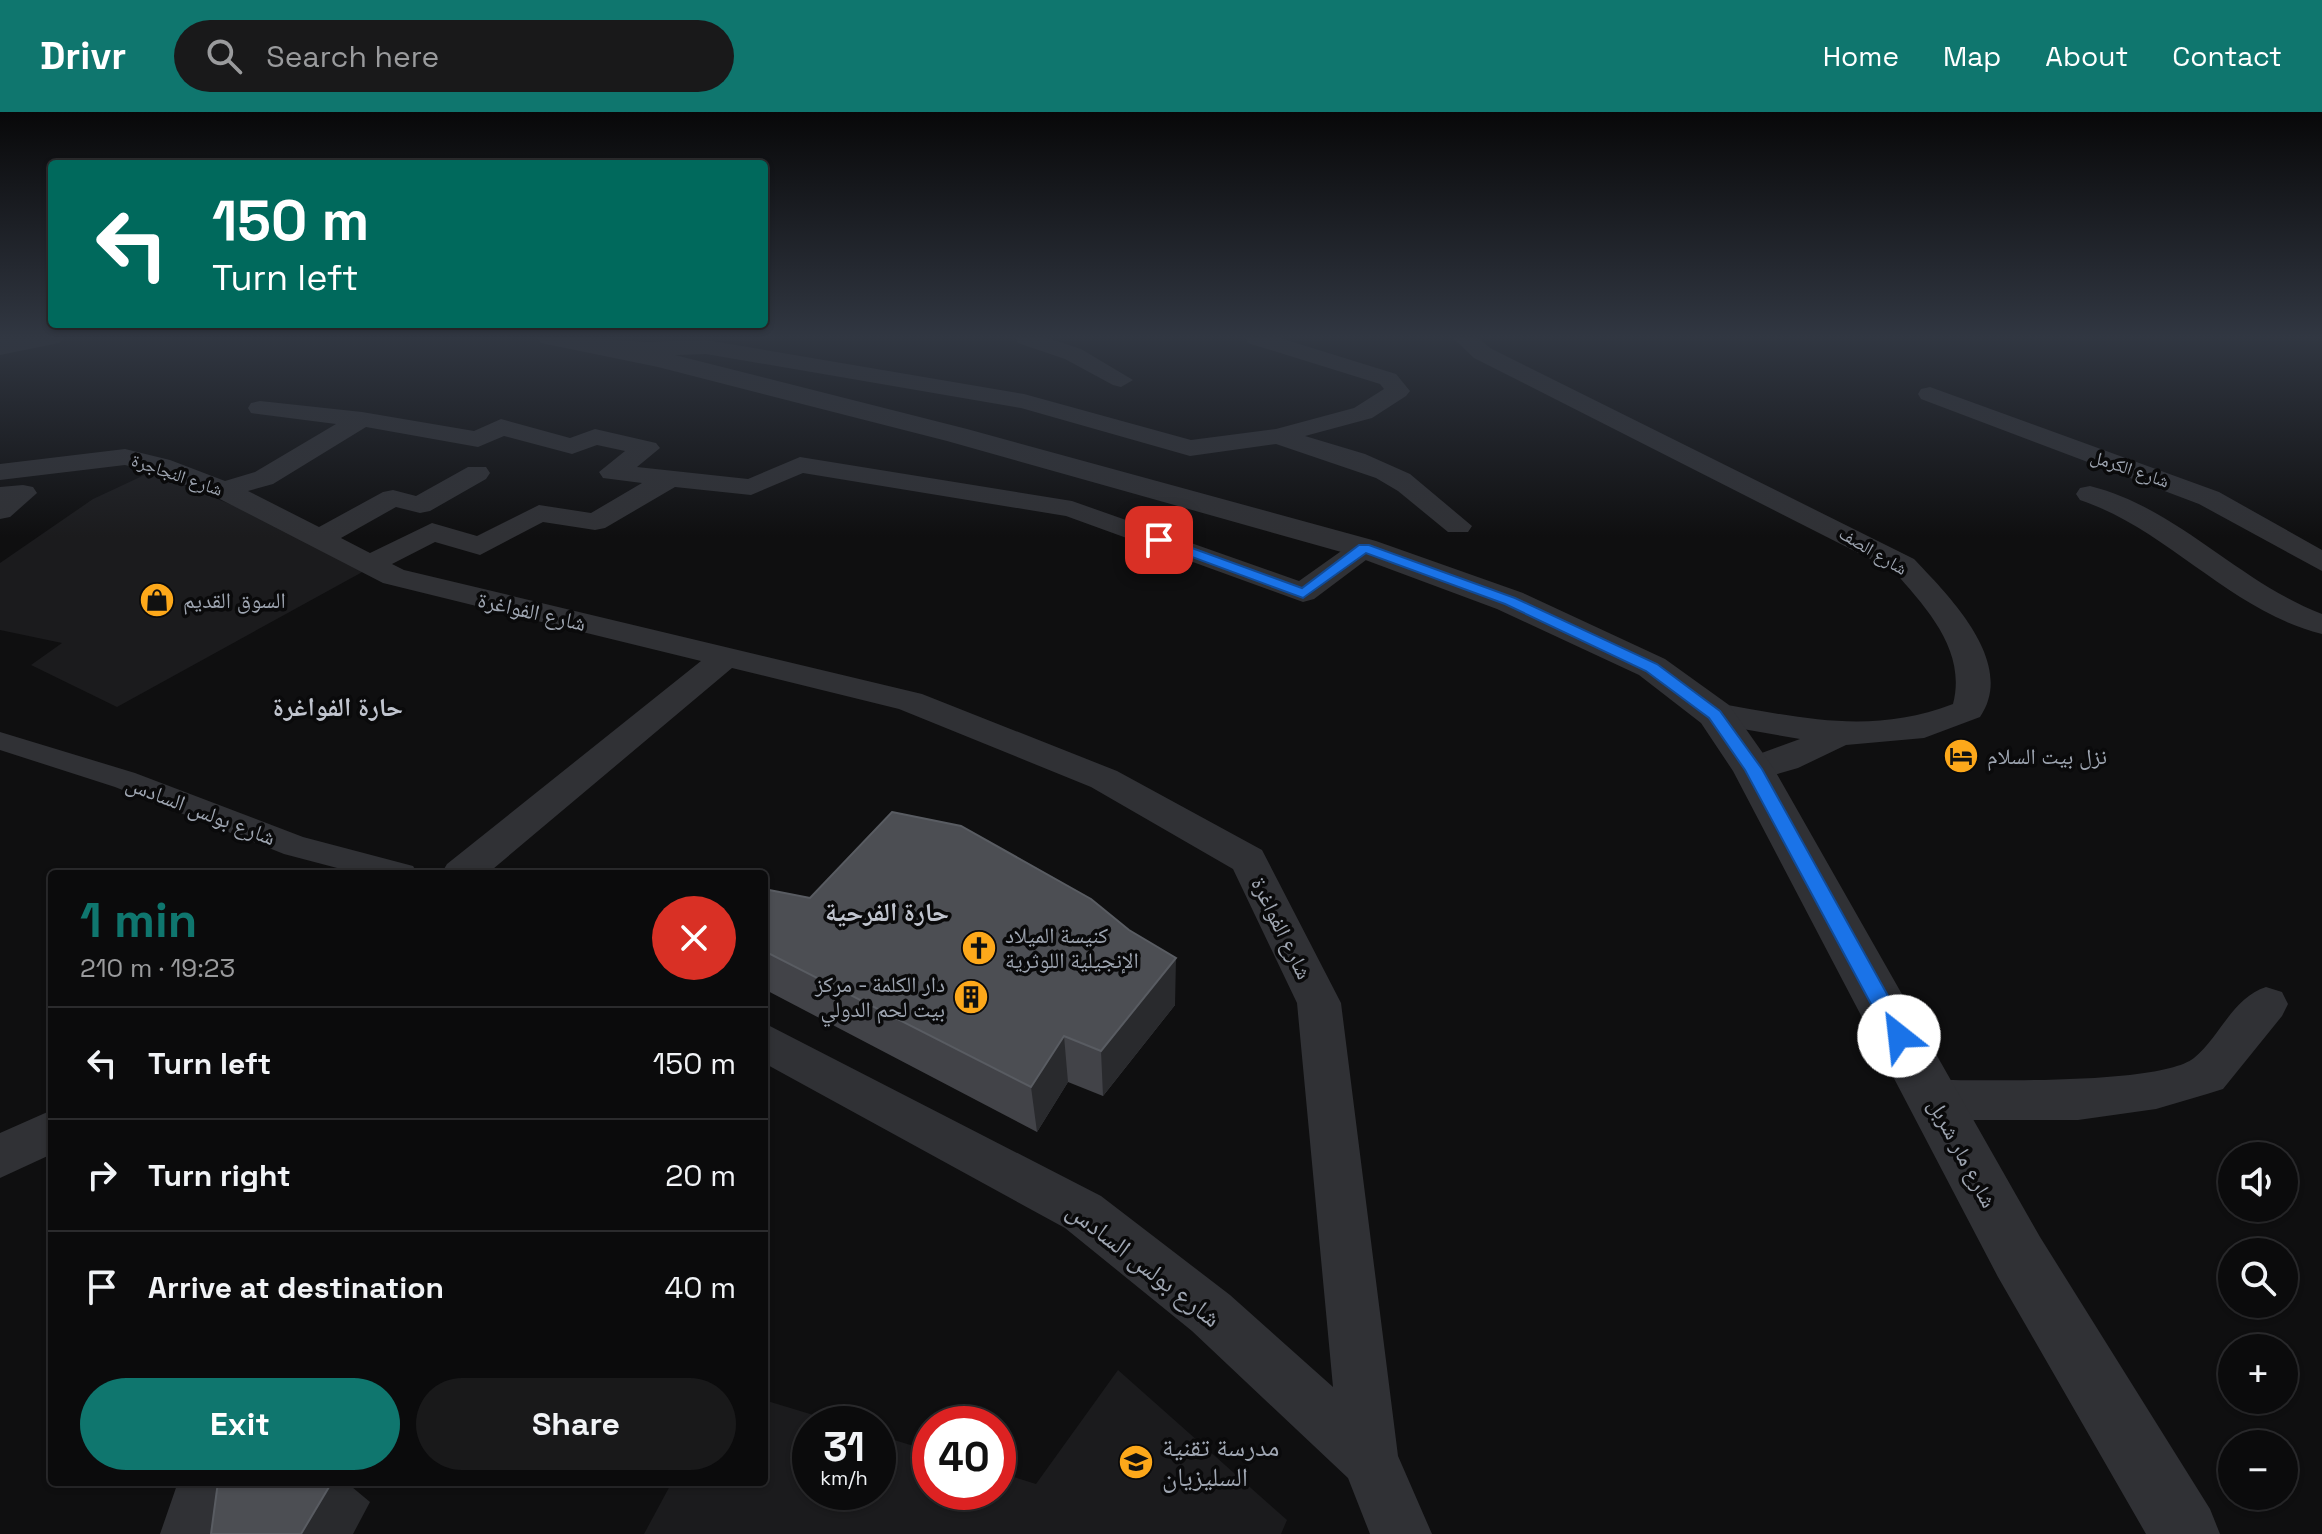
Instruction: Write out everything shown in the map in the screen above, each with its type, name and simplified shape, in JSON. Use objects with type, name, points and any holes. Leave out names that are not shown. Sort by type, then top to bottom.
[{"type":"street","name":"شارع مار شربل","points":[[837,404],[1364,548],[1510,601],[1652,667],[1715,714],[1753,769],[2019,1257],[2185,1534]]},
{"type":"street","points":[[1036,404],[1190,448],[1277,436],[1363,413],[1377,404]]},
{"type":"street","name":"شارع الصف","points":[[1584,404],[1904,565],[1942,607],[1964,643],[1977,689],[1968,710],[1924,727],[1839,735],[1715,714]]},
{"type":"street","name":"شارع الكرمل","points":[[1958,404],[2209,498],[2322,562]]},
{"type":"street","points":[[260,408],[362,419],[478,439],[501,427],[572,446],[595,437],[647,448],[612,472],[751,487],[800,465],[1072,509],[1303,593],[1364,548]]},
{"type":"street","points":[[224,490],[264,478],[362,419]]},
{"type":"street","points":[[1277,436],[1377,468],[1402,481],[1458,526]]},
{"type":"street","name":"شارع النجاجرة","points":[[0,472],[125,457],[161,466],[224,490],[342,552]]},
{"type":"street","points":[[342,552],[393,498],[420,505],[477,473]]},
{"type":"street","points":[[342,552],[432,532],[480,546],[539,513],[595,522],[671,478]]},
{"type":"street","points":[[0,495],[23,493],[0,511]]},
{"type":"street","points":[[2090,494],[2106,498],[2158,527],[2270,603],[2322,625]]},
{"type":"street","name":"شارع الفواغرة","points":[[342,552],[394,577],[728,655],[923,706],[1104,779],[1248,860],[1319,1003],[1369,1458]]},
{"type":"street","points":[[466,870],[728,655]]},
{"type":"street","points":[[1753,769],[1785,760],[1839,735]]},
{"type":"street","name":"شارع بولس السادس","points":[[0,741],[125,780],[295,846],[387,870]]},
{"type":"street","points":[[1934,1100],[2078,1100],[2156,1089],[2207,1075],[2266,1004]]},
{"type":"street","name":"شارع بولس السادس","points":[[768,1043],[1083,1212],[1211,1313],[1369,1458]]},
{"type":"street","points":[[0,1157],[48,1133]]},
{"type":"street","points":[[1369,1458],[1401,1534]]},
{"type":"street","points":[[191,1534],[207,1486]]},
{"type":"shaded area","name":"السوق القديم","points":[[151,472],[274,522],[366,570],[117,707],[31,665],[62,643],[0,630],[0,563],[93,499]]},
{"type":"shaded area","name":"مدرسة تقنية السليزيان","points":[[1118,1370],[1287,1520],[1281,1534],[644,1534],[670,1486],[768,1486],[768,1401],[792,1409],[792,1510],[896,1510],[896,1441],[912,1445],[912,1510],[1016,1510],[1016,1478],[1036,1484]]},
{"type":"building","name":"دار الكلمة - مركز بيت لحم الدولي","points":[[892,812],[961,826],[1091,899],[1129,930],[1176,958],[1101,1051],[1064,1036],[1031,1087],[768,953],[768,890],[810,898]]},
{"type":"building","points":[[217,1486],[330,1486],[301,1534],[211,1534]]},
{"type":"place","name":"السوق القديم","points":[[157,600]]},
{"type":"place","name":"نزل بيت السلام","points":[[1961,756]]},
{"type":"place","name":"كنيسة الميلاد الإنجيلية اللوثرية","points":[[979,948]]},
{"type":"place","name":"دار الكلمة - مركز بيت لحم الدولي","points":[[971,997]]},
{"type":"place","name":"مدرسة تقنية السليزيان","points":[[1136,1462]]},
{"type":"district","name":"حارة الفواغرة","points":[[338,707]]},
{"type":"district","name":"حارة الفرحية","points":[[887,912]]},
{"type":"route","points":[[1159,540],[1303,593],[1364,548],[1510,601],[1652,667],[1715,714],[1753,769],[1800,860],[1899,1036]]}]
